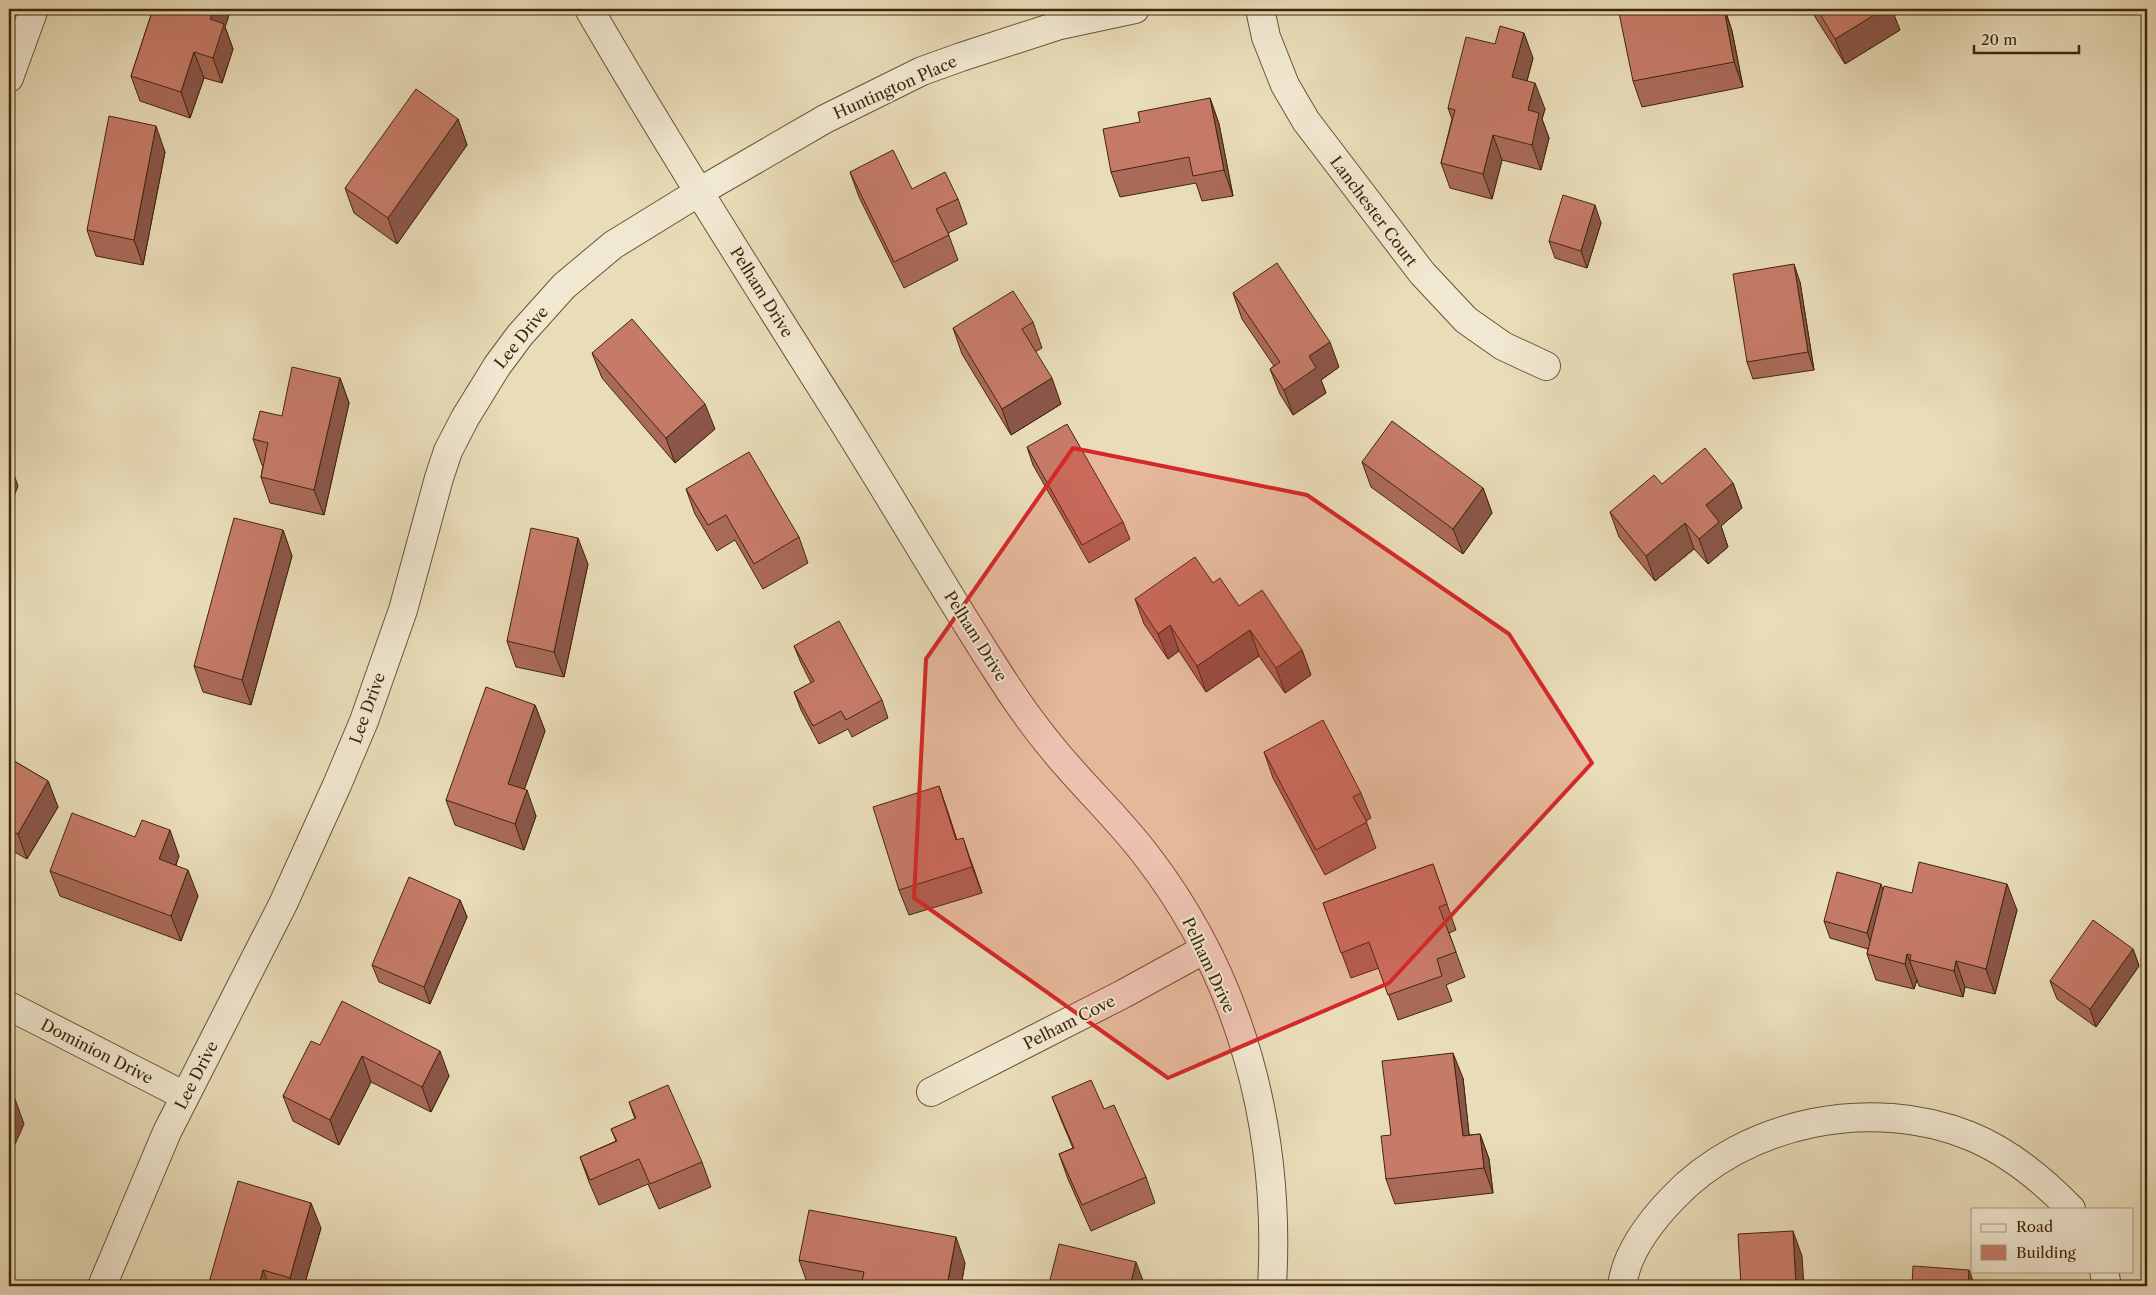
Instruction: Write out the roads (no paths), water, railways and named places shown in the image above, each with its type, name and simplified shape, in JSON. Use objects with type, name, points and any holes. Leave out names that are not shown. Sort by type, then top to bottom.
[{"type":"street","points":[[9,78],[34,9]]},
{"type":"street","name":"Pelham Drive","points":[[589,9],[652,117],[999,675],[1054,750],[1146,854],[1179,902],[1205,949],[1230,1005],[1249,1059],[1260,1101],[1270,1158],[1273,1211],[1272,1286]]},
{"type":"street","name":"Huntington Place","points":[[699,192],[825,119],[922,71],[1060,25],[1135,9]]},
{"type":"street","name":"Lanchester Court","points":[[1260,9],[1266,37],[1285,85],[1306,121],[1422,273],[1466,320],[1503,346],[1546,366]]},
{"type":"street","name":"Lee Drive","points":[[102,1286],[167,1132],[283,904],[364,721],[402,610],[439,478],[448,451],[464,418],[520,334],[564,286],[613,245],[699,192]]},
{"type":"street","name":"Pelham Cove","points":[[931,1092],[1123,994],[1205,949]]},
{"type":"street","name":"Dominion Drive","points":[[9,1006],[185,1096]]},
{"type":"street","points":[[1622,1286],[1623,1278],[1634,1250],[1660,1212],[1685,1185],[1722,1158],[1763,1137],[1844,1118],[1890,1118],[1944,1128],[1970,1136],[2011,1157],[2046,1183],[2070,1208]]},
{"type":"street","points":[[2104,1272],[2107,1286]]}]
